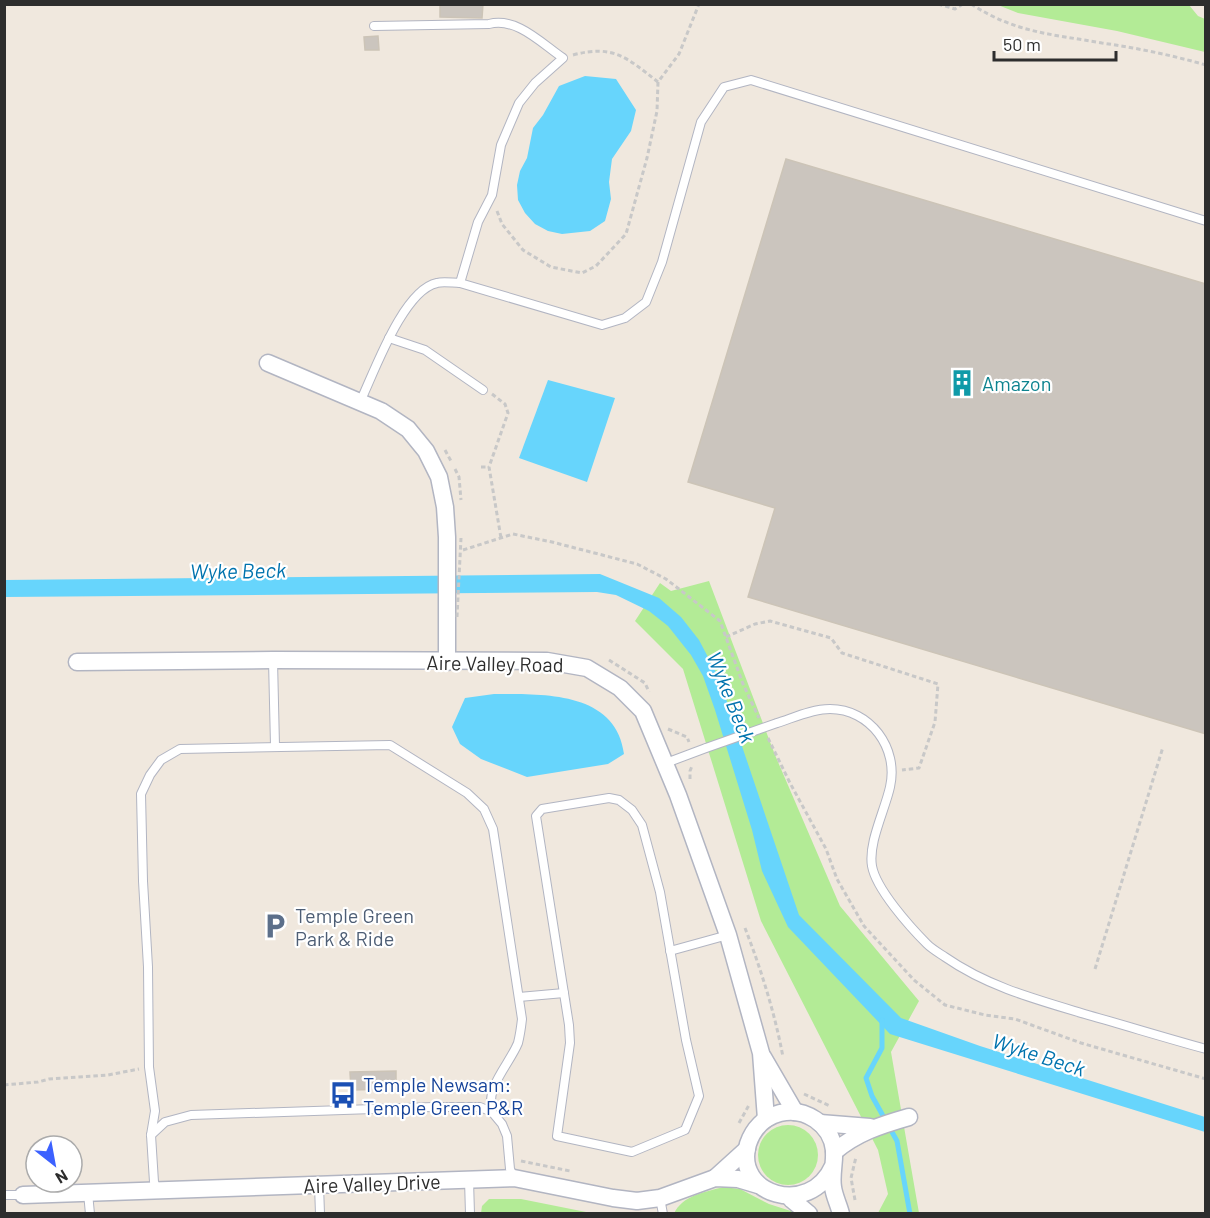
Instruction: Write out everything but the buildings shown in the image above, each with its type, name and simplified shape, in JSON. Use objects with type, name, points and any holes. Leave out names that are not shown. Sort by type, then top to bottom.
[{"type":"street","points":[[268,363],[381,411],[408,429],[426,451],[439,477],[454,543],[452,618],[447,662]]},
{"type":"street","name":"Aire Valley Road","points":[[77,662],[547,661],[587,668],[620,688],[643,711],[666,763],[728,934],[761,1053],[766,1119]]},
{"type":"street","name":"Aire Valley Road","points":[[761,1053],[795,1112]]},
{"type":"street","points":[[841,1214],[833,1187],[834,1159],[828,1133],[820,1123],[808,1115],[795,1112],[775,1114],[757,1127],[750,1137],[747,1149],[750,1174],[758,1185],[773,1196],[791,1199],[802,1198],[822,1186],[834,1159],[852,1137],[875,1127],[909,1117]]},
{"type":"street","points":[[820,1123],[875,1127]]},
{"type":"street","name":"Aire Valley Drive","points":[[23,1194],[514,1178],[662,1206],[715,1178],[747,1149]]},
{"type":"street","name":"Aire Valley Drive","points":[[715,1178],[738,1179],[758,1185]]},
{"type":"street","points":[[791,1199],[809,1214]]},
{"type":"lane","points":[[374,26],[489,24],[500,21],[518,26],[563,58],[535,83],[519,103],[501,145],[492,195],[478,222],[460,283]]},
{"type":"lane","points":[[360,402],[396,322],[416,296],[435,283],[460,283],[602,325],[625,318],[646,302],[662,261],[701,122],[724,87],[751,80],[1206,221]]},
{"type":"lane","points":[[389,338],[425,351],[483,390]]},
{"type":"lane","points":[[273,660],[275,746]]},
{"type":"lane","points":[[666,763],[777,723],[828,709],[845,710],[863,718],[885,743],[892,764],[891,786],[875,838],[872,866],[884,894],[928,945],[959,967],[996,986],[1206,1049]]},
{"type":"lane","points":[[157,1190],[154,1182],[151,1135],[155,1111],[149,1067],[148,967],[141,794],[150,775],[161,760],[180,749],[390,745],[467,793],[484,809],[493,829],[522,1020],[517,1045],[492,1090],[490,1104],[492,1112],[502,1124],[507,1136],[510,1169],[514,1178]]},
{"type":"lane","points":[[609,798],[619,800],[632,810],[642,825],[660,892],[686,1040],[699,1096],[685,1130],[632,1152],[557,1136],[570,1043],[564,993],[536,816],[542,808],[609,798]]},
{"type":"lane","points":[[670,951],[728,934]]},
{"type":"lane","points":[[519,998],[564,993]]},
{"type":"lane","points":[[151,1135],[165,1122],[190,1115],[433,1107],[480,1107],[492,1112]]},
{"type":"lane","points":[[469,1180],[470,1214]]},
{"type":"lane","points":[[319,1185],[320,1214]]},
{"type":"lane","points":[[88,1193],[90,1214]]},
{"type":"lane","points":[[4,1195],[23,1194]]},
{"type":"path","points":[[492,195],[502,224],[523,250],[551,267],[582,273],[596,266],[626,234],[657,111],[658,82],[679,54],[699,4]]},
{"type":"path","points":[[938,4],[955,9],[963,4]]},
{"type":"path","points":[[971,4],[993,18],[1027,31],[1167,54],[1206,64]]},
{"type":"path","points":[[563,58],[593,50],[613,52],[658,82]]},
{"type":"path","points":[[483,390],[490,392],[505,404],[508,413],[489,467],[501,538]]},
{"type":"path","points":[[481,467],[489,467]]},
{"type":"path","points":[[452,618],[454,543],[501,538],[513,534],[637,564],[666,579],[720,621],[743,684],[761,723]]},
{"type":"path","points":[[726,637],[755,624],[770,621],[831,638],[842,653],[938,684],[935,722],[919,768],[891,771]]},
{"type":"path","points":[[766,733],[826,849],[837,879],[864,926],[914,980],[945,1005],[985,1015],[1015,1019],[1081,1043],[1206,1079]]},
{"type":"path","points":[[1095,969],[1163,747]]},
{"type":"path","points":[[4,1085],[49,1079],[108,1076],[149,1067]]},
{"type":"path","points":[[856,1202],[851,1178],[858,1153]]},
{"type":"green space","points":[[998,5],[1189,5],[1198,16],[1205,19],[1205,52],[1117,31],[1018,13]]},
{"type":"green space","points":[[709,581],[775,755],[840,906],[919,1001],[891,1052],[919,1213],[878,1213],[888,1194],[878,1150],[761,921],[683,669],[635,621],[660,583],[671,591]]},
{"type":"green space","points":[[788,1125],[805,1130],[813,1138],[818,1155],[813,1172],[805,1180],[788,1185],[771,1180],[763,1172],[758,1155],[763,1138],[771,1130]]},
{"type":"green space","points":[[723,1187],[740,1189],[769,1204],[797,1213],[674,1214],[689,1198]]},
{"type":"green space","points":[[489,1199],[521,1199],[591,1213],[481,1213],[482,1206]]},
{"type":"water","points":[[585,76],[616,79],[636,110],[631,131],[612,159],[609,182],[611,199],[605,221],[590,231],[562,234],[548,231],[535,224],[525,213],[518,200],[517,185],[520,171],[527,158],[533,128],[559,86]]},
{"type":"water","points":[[548,380],[615,398],[587,482],[519,458]]},
{"type":"water","points":[[600,574],[659,598],[681,617],[699,640],[719,678],[799,915],[901,1018],[980,1046],[1205,1117],[1205,1132],[890,1034],[788,927],[762,871],[752,830],[715,710],[703,676],[691,655],[668,626],[649,611],[616,595],[597,592],[5,597],[4,580]]},
{"type":"water","points":[[494,694],[555,696],[592,707],[607,718],[618,733],[624,754],[608,764],[527,777],[481,759],[460,744],[452,727],[465,698]]},
{"type":"waterway","points":[[882,1020],[882,1048],[866,1078],[872,1096],[897,1141],[910,1214]]},
{"type":"place","name":"Amazon","points":[[962,383]]},
{"type":"place","name":"Temple Green Park & Ride","points":[[275,926]]},
{"type":"place","name":"Temple Newsam: Temple Green P&R","points":[[343,1095]]},
{"type":"water label","name":"Wyke Beck","points":[[238,570]]},
{"type":"water label","name":"Wyke Beck","points":[[732,697]]},
{"type":"water label","name":"Wyke Beck","points":[[1039,1054]]}]
